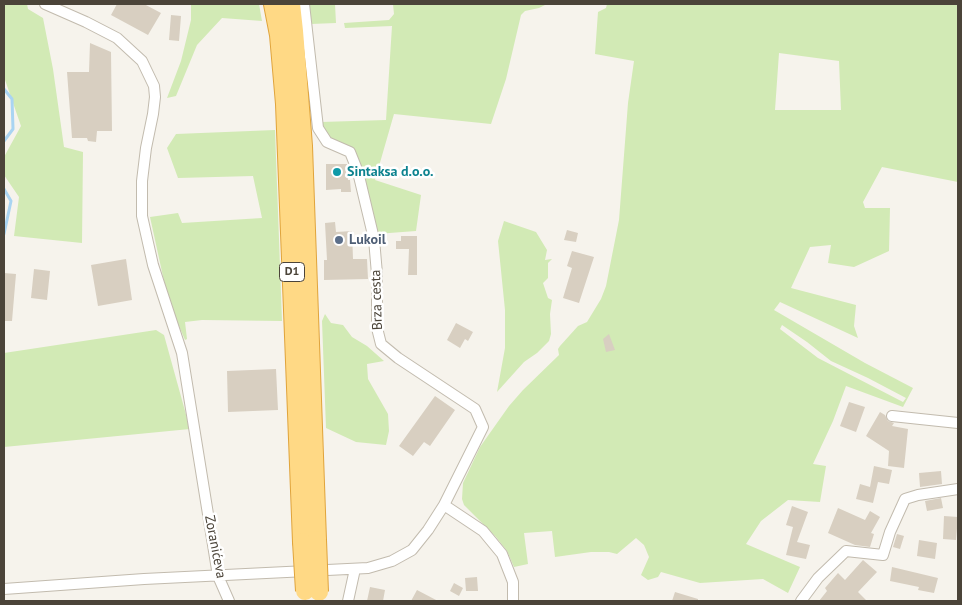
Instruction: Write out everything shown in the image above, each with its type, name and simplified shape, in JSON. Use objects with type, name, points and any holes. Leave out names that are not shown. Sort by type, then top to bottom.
[{"type":"highway","name":"D1","points":[[273,4],[279,35],[285,104],[312,596]]},
{"type":"highway","name":"D1","points":[[291,4],[303,146],[311,344],[310,541]]},
{"type":"highway","points":[[303,146],[312,160],[314,196],[318,202]]},
{"type":"highway","points":[[311,344],[317,334],[317,314],[318,308],[321,305]]},
{"type":"street","name":"Zoranićeva","points":[[45,4],[117,38],[142,61],[154,86],[154,114],[146,148],[142,181],[142,216],[154,265],[182,353],[218,576],[229,601]]},
{"type":"street","name":"Brza cesta","points":[[304,4],[318,128],[327,142],[350,152],[358,172],[374,239],[377,274],[377,328],[380,344],[475,409],[483,427],[444,505]]},
{"type":"street","points":[[892,416],[958,422]]},
{"type":"street","points":[[800,601],[818,578],[846,551],[883,555],[890,532],[905,499],[958,488]]},
{"type":"street","points":[[4,589],[368,568],[392,561],[412,550],[444,505],[482,531],[502,554],[512,582],[513,601]]},
{"type":"street","points":[[348,601],[355,569]]},
{"type":"green space","points":[[4,4],[27,4],[28,9],[43,18],[53,69],[64,147],[83,152],[82,243],[14,236],[19,197],[4,175],[4,157],[21,126],[4,77]]},
{"type":"green space","points":[[191,4],[259,4],[262,21],[222,18],[197,45],[176,96],[167,98],[181,61],[191,20]]},
{"type":"green space","points":[[307,4],[335,4],[336,23],[311,24]]},
{"type":"green space","points":[[393,4],[547,4],[525,11],[521,15],[506,79],[491,124],[394,114],[375,180],[421,195],[416,231],[376,234],[350,148],[328,137],[321,122],[386,120],[392,26],[345,28],[344,23],[389,20],[394,14]]},
{"type":"green space","points":[[607,4],[958,4],[958,182],[882,167],[863,202],[865,208],[890,208],[889,251],[854,267],[828,263],[831,245],[810,247],[791,288],[856,305],[854,326],[858,338],[780,302],[774,310],[865,363],[913,388],[903,407],[846,386],[833,421],[813,464],[826,466],[820,502],[788,500],[761,521],[746,544],[800,567],[788,593],[763,579],[700,583],[661,572],[658,577],[648,580],[641,575],[649,557],[644,545],[636,538],[617,554],[591,552],[555,557],[552,531],[524,533],[528,564],[514,567],[507,551],[496,537],[464,505],[462,499],[463,483],[480,447],[509,406],[559,355],[558,349],[560,346],[578,326],[587,322],[601,299],[606,286],[619,220],[628,103],[634,61],[595,54],[598,12],[606,8]],"holes":[[[779,53],[839,61],[841,110],[775,110]],[[782,325],[831,361],[906,398],[903,402],[818,358],[780,329]]]},
{"type":"green space","points":[[275,130],[282,321],[202,320],[185,322],[187,339],[185,340],[164,281],[150,217],[178,213],[182,223],[262,218],[253,176],[178,178],[167,148],[176,134]]},
{"type":"green space","points":[[504,221],[536,232],[547,250],[545,260],[552,259],[548,263],[548,278],[543,283],[548,298],[552,300],[550,314],[551,334],[549,341],[524,362],[497,392],[505,348],[505,310],[498,241]]},
{"type":"green space","points":[[325,314],[331,323],[343,325],[352,337],[367,346],[384,361],[367,364],[368,379],[388,414],[389,431],[386,445],[356,442],[326,428],[322,321]]},
{"type":"green space","points":[[156,330],[164,335],[190,429],[4,447],[4,353]]},
{"type":"building","points":[[117,4],[144,4],[161,13],[148,35],[111,15]]},
{"type":"building","points":[[171,15],[181,16],[179,41],[169,40]]},
{"type":"building","points":[[90,43],[111,52],[112,131],[97,131],[96,142],[88,141],[87,138],[72,138],[67,72],[89,72]]},
{"type":"building","name":"Sintaksa d.o.o.","points":[[326,164],[347,164],[351,192],[341,192],[341,189],[326,190]]},
{"type":"building","points":[[335,222],[336,232],[352,231],[353,259],[367,259],[368,279],[324,280],[324,260],[327,260],[325,223]]},
{"type":"building","points":[[567,230],[578,233],[576,242],[564,240]]},
{"type":"building","points":[[401,236],[417,236],[417,275],[408,275],[409,249],[396,249],[396,241],[401,241]]},
{"type":"building","points":[[572,251],[594,257],[579,303],[563,298],[572,268],[567,266]]},
{"type":"building","points":[[126,259],[132,300],[98,306],[91,265]]},
{"type":"building","points":[[34,269],[50,271],[47,300],[31,298]]},
{"type":"building","points":[[4,273],[16,274],[12,321],[4,321]]},
{"type":"building","points":[[456,323],[473,332],[468,341],[465,339],[460,348],[447,340]]},
{"type":"building","points":[[609,334],[615,350],[606,352],[603,339]]},
{"type":"building","points":[[276,369],[278,410],[228,412],[227,371]]},
{"type":"building","points":[[435,396],[455,410],[430,446],[424,442],[413,456],[399,446]]},
{"type":"building","points":[[849,402],[865,407],[856,432],[840,426]]},
{"type":"building","points":[[880,412],[885,415],[888,421],[894,423],[892,426],[908,429],[904,468],[888,466],[889,451],[866,436]]},
{"type":"building","points":[[874,466],[892,470],[889,484],[878,482],[873,503],[856,499],[860,484],[870,487]]},
{"type":"building","points":[[941,471],[942,484],[920,487],[919,473]]},
{"type":"building","points":[[941,498],[943,508],[927,511],[925,501]]},
{"type":"building","points":[[792,506],[808,512],[797,542],[810,545],[806,559],[786,555],[793,527],[786,525]]},
{"type":"building","points":[[838,508],[865,520],[870,511],[880,517],[871,533],[874,534],[870,547],[855,545],[828,533]]},
{"type":"building","points":[[944,516],[958,517],[956,540],[943,539]]},
{"type":"building","points":[[897,534],[904,536],[900,549],[893,547]]},
{"type":"building","points":[[919,540],[937,543],[935,559],[917,556]]},
{"type":"building","points":[[863,560],[877,572],[858,592],[867,601],[819,601],[827,591],[825,588],[838,573],[845,580]]},
{"type":"building","points":[[892,567],[938,578],[934,593],[918,590],[919,587],[890,581]]},
{"type":"building","points":[[477,577],[478,591],[466,591],[465,578]]},
{"type":"building","points":[[454,583],[463,588],[459,596],[450,591]]},
{"type":"building","points":[[370,587],[385,590],[383,601],[367,601]]},
{"type":"building","points":[[417,590],[438,601],[411,601]]},
{"type":"building","points":[[675,592],[698,599],[698,601],[672,601]]},
{"type":"waterway","points":[[4,89],[12,99],[13,129],[4,141]]},
{"type":"waterway","points":[[4,189],[11,201],[4,234]]},
{"type":"place","name":"Sintaksa d.o.o.","points":[[337,172]]},
{"type":"place","name":"Lukoil","points":[[339,240]]}]
